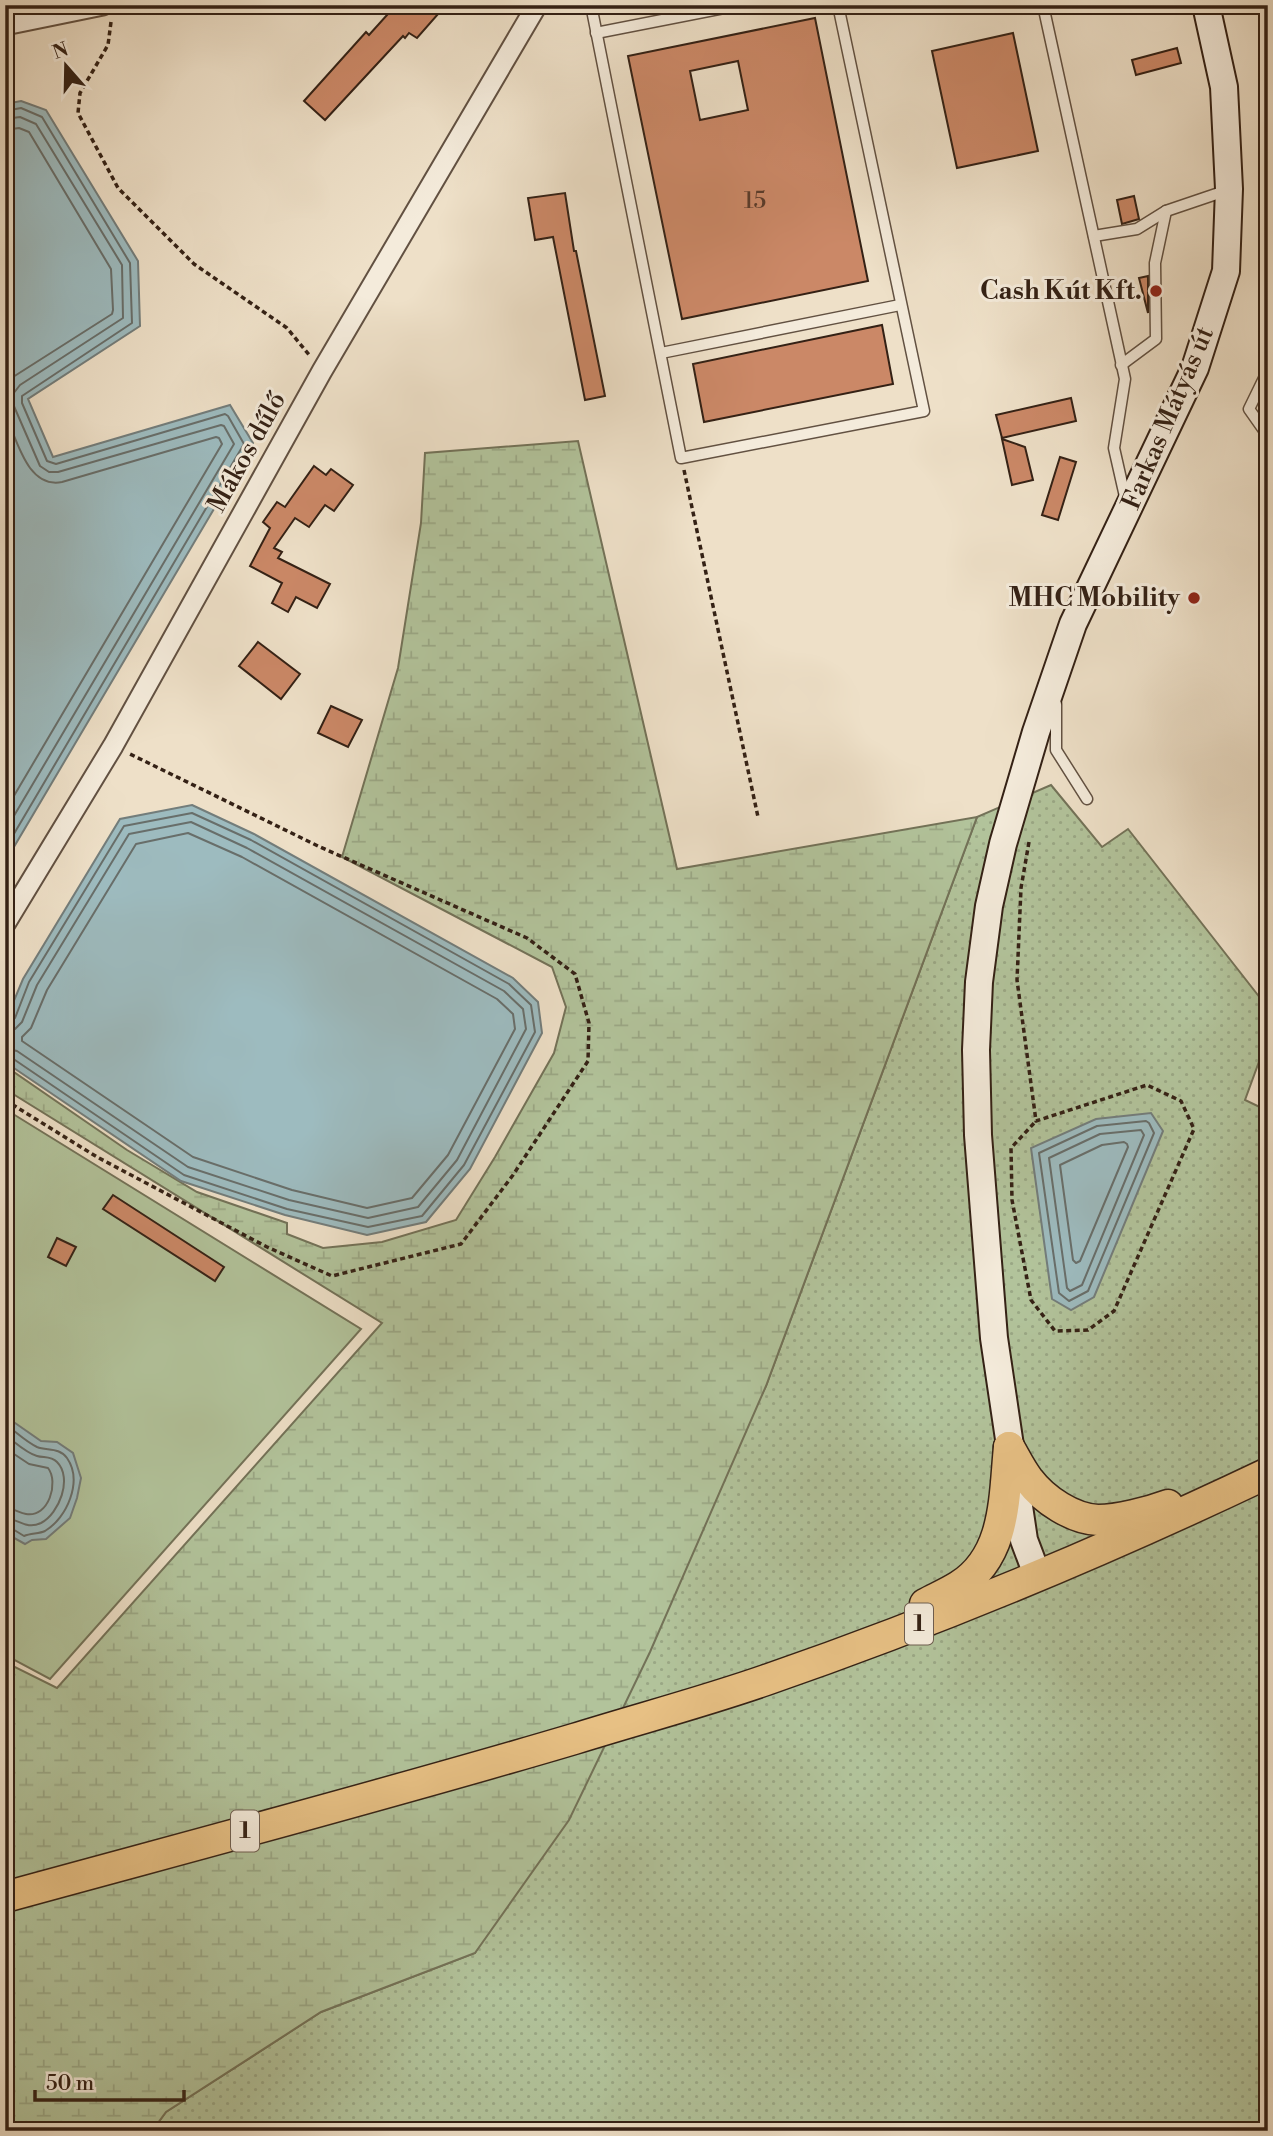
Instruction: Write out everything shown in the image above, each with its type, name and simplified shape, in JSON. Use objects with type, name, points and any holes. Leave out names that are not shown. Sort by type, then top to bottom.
[{"type":"main road","points":[[1009,1447],[1029,1481],[1056,1506],[1082,1517],[1098,1520],[1154,1518]]},
{"type":"main road","points":[[800,1668],[961,1585],[981,1567],[999,1534],[1009,1447]]},
{"type":"main road","name":"1","points":[[5,1897],[485,1765],[729,1692],[903,1631],[1038,1577],[1090,1555],[1154,1518],[1268,1472]]},
{"type":"street","name":"Mákos dűlő","points":[[5,924],[113,746],[322,371],[537,5]]},
{"type":"street","name":"Farkas Mátyás út","points":[[1038,1577],[1024,1540],[994,1338],[978,1135],[976,1050],[979,982],[989,906],[1003,844],[1036,732],[1073,624],[1195,368],[1226,271],[1229,189],[1224,87],[1206,5]]},
{"type":"street","points":[[5,25],[107,12]]},
{"type":"lane","points":[[592,5],[681,458],[924,411],[838,5]]},
{"type":"lane","points":[[596,33],[739,5]]},
{"type":"lane","points":[[1043,5],[1125,379],[1114,448],[1128,511]]},
{"type":"lane","points":[[1094,236],[1137,229],[1166,211],[1229,189]]},
{"type":"lane","points":[[1121,365],[1156,339],[1155,263],[1166,211]]},
{"type":"lane","points":[[661,353],[901,305]]},
{"type":"lane","points":[[1268,370],[1250,409],[1268,436]]},
{"type":"lane","points":[[1055,676],[1056,750],[1087,799]]},
{"type":"path","points":[[107,12],[108,45],[80,93],[78,113],[118,188],[194,264],[287,328],[322,371]]},
{"type":"path","points":[[681,458],[758,817]]},
{"type":"path","points":[[5,1100],[97,1157],[267,1247],[332,1276],[461,1244],[513,1175],[588,1061],[589,1023],[575,974],[527,938],[320,847],[113,746]]},
{"type":"path","points":[[1030,837],[1021,888],[1017,980],[1035,1121]]},
{"type":"path","points":[[1147,1085],[1181,1101],[1194,1129],[1114,1311],[1088,1330],[1055,1331],[1031,1300],[1012,1200],[1010,1148],[1035,1121],[1147,1085]]},
{"type":"green space","points":[[578,441],[677,869],[977,817],[766,1386],[650,1652],[569,1820],[475,1953],[321,2012],[166,2112],[152,2131],[5,2131],[5,1662],[57,1688],[382,1323],[5,1089],[5,1066],[127,1150],[197,1192],[287,1223],[287,1234],[323,1248],[382,1242],[456,1220],[554,1053],[566,1007],[552,967],[342,857],[398,668],[421,523],[425,453]]},
{"type":"green space","points":[[1051,785],[1102,847],[1128,829],[1268,1008],[1268,1037],[1245,1100],[1268,1111],[1268,2131],[152,2131],[166,2112],[321,2012],[475,1953],[766,1386],[977,817]]},
{"type":"green space","points":[[5,1109],[361,1329],[50,1679],[5,1655]]},
{"type":"water","points":[[21,101],[46,110],[138,261],[140,326],[28,399],[53,457],[230,405],[253,443],[5,862],[5,104]]},
{"type":"water","points":[[192,805],[254,834],[513,978],[538,1002],[542,1033],[470,1169],[426,1222],[367,1235],[285,1215],[181,1181],[5,1062],[5,1022],[23,979],[120,819]]},
{"type":"water","points":[[1151,1113],[1163,1131],[1094,1297],[1071,1310],[1052,1299],[1031,1148],[1096,1119]]},
{"type":"water","points":[[5,1416],[41,1441],[57,1442],[73,1453],[81,1478],[77,1498],[70,1518],[46,1539],[32,1540],[25,1544],[5,1533]]},
{"type":"building","points":[[396,5],[446,5],[417,38],[409,33],[405,38],[403,36],[325,120],[304,101],[366,32],[369,35]]},
{"type":"building","points":[[815,18],[868,281],[682,319],[628,56]],"holes":[[[738,61],[748,110],[700,120],[690,71]]]},
{"type":"building","points":[[1013,33],[1038,151],[957,168],[932,51]]},
{"type":"building","points":[[1177,48],[1181,63],[1136,75],[1132,60]]},
{"type":"building","points":[[565,193],[574,251],[605,396],[585,400],[553,237],[535,240],[528,198]]},
{"type":"building","points":[[1134,196],[1139,219],[1122,224],[1117,200]]},
{"type":"building","points":[[1148,276],[1148,313],[1139,278]]},
{"type":"building","points":[[882,325],[893,384],[704,422],[693,364]]},
{"type":"building","points":[[1071,398],[1076,421],[1002,438],[996,415]]},
{"type":"building","points":[[1002,439],[1025,447],[1033,480],[1012,485]]},
{"type":"building","points":[[1060,457],[1076,462],[1058,520],[1042,515]]},
{"type":"building","points":[[314,466],[326,475],[331,469],[353,485],[334,511],[325,505],[309,527],[295,518],[274,548],[282,552],[278,558],[330,584],[317,608],[296,597],[288,612],[272,603],[282,583],[250,566],[270,528],[263,522],[277,502],[285,507]]},
{"type":"building","points":[[258,642],[300,674],[281,699],[239,666]]},
{"type":"building","points":[[331,706],[362,720],[348,747],[318,733]]},
{"type":"building","points":[[113,1195],[224,1267],[215,1281],[103,1209]]},
{"type":"building","points":[[57,1238],[76,1247],[66,1266],[48,1257]]},
{"type":"place","name":"Cash Kút Kft.","points":[[1156,291]]},
{"type":"place","name":"MHC Mobility","points":[[1194,598]]}]
